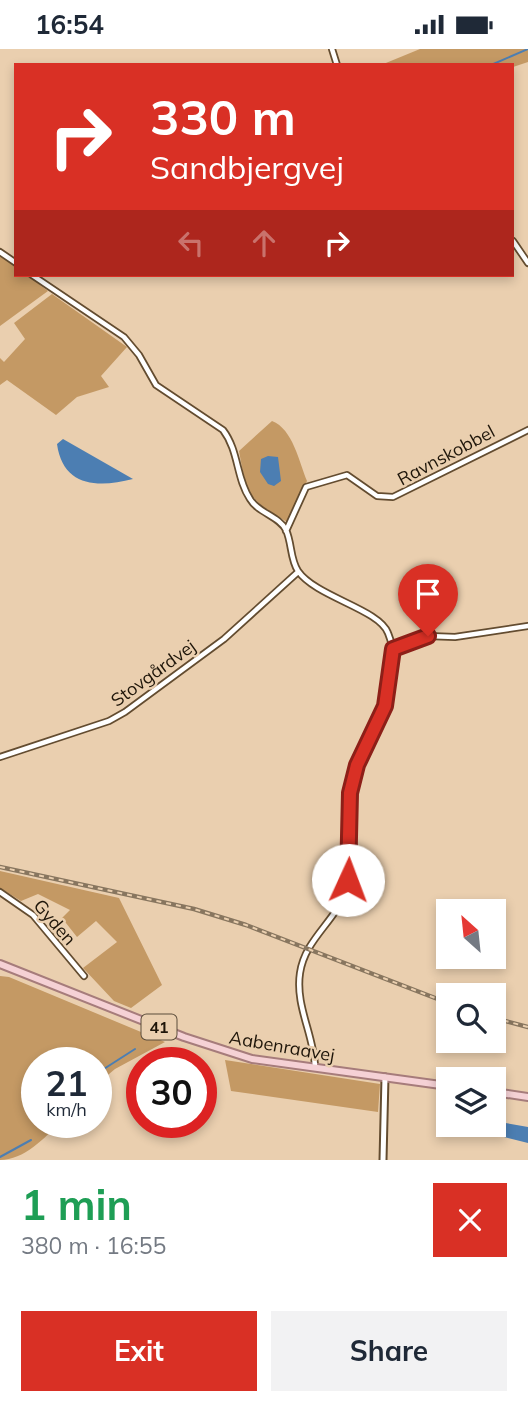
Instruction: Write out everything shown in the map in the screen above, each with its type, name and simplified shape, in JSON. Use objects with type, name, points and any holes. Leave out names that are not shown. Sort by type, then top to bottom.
[{"type":"main road","name":"Aabenraavej","points":[[0,964],[210,1047],[252,1059],[436,1084]]},
{"type":"main road","points":[[506,1094],[528,1097]]},
{"type":"street","points":[[514,242],[528,263]]},
{"type":"street","points":[[35,277],[124,337],[139,355],[156,385],[223,430],[231,441],[250,500],[286,531],[298,572],[322,590],[383,625],[393,649],[385,706],[357,765],[350,793],[346,888],[341,901],[307,950],[300,975],[299,993],[315,1068]]},
{"type":"street","name":"Ravnskobbel","points":[[286,531],[300,496],[312,484],[347,475],[377,496],[393,497],[528,430]]},
{"type":"street","name":"Stovgårdvej","points":[[0,757],[109,721],[125,712],[224,639],[298,572]]},
{"type":"street","points":[[393,649],[428,636],[455,637],[528,627]]},
{"type":"street","name":"Gyden","points":[[0,892],[33,915],[84,977]]},
{"type":"street","points":[[383,1160],[385,1077]]},
{"type":"shaded area","points":[[420,49],[528,49],[528,62],[514,67],[514,63],[386,63]]},
{"type":"shaded area","points":[[0,255],[14,266],[14,277],[30,277],[48,291],[0,326]]},
{"type":"shaded area","points":[[52,294],[127,347],[101,376],[109,387],[77,397],[56,415],[7,380],[0,385],[0,358],[4,362],[25,339],[14,323]]},
{"type":"shaded area","points":[[272,421],[290,438],[307,481],[287,522],[264,507],[251,494],[244,477],[239,451]]},
{"type":"shaded area","points":[[0,871],[119,898],[162,985],[131,1008],[114,1001],[83,968],[117,942],[96,921],[77,937],[62,918],[70,910],[38,894],[21,901],[0,888]]},
{"type":"shaded area","points":[[0,976],[9,977],[165,1042],[156,1047],[126,1047],[126,1063],[112,1072],[112,1047],[21,1047],[21,1138],[44,1138],[26,1152],[0,1160]]},
{"type":"shaded area","points":[[225,1060],[380,1084],[378,1112],[231,1091]]},
{"type":"water","points":[[63,439],[133,479],[95,483],[74,476],[66,469],[61,458],[57,444]]},
{"type":"water","points":[[268,456],[278,457],[281,481],[274,486],[268,484],[260,472],[261,459]]},
{"type":"water","points":[[506,1123],[528,1127],[528,1143],[504,1137]]},
{"type":"waterway","points":[[496,63],[528,49]]},
{"type":"waterway","points":[[112,1064],[126,1055]]},
{"type":"waterway","points":[[0,1157],[31,1140]]},
{"type":"railway","points":[[0,867],[194,909],[246,925],[436,998]]},
{"type":"railway","points":[[506,1021],[528,1027]]},
{"type":"route","points":[[348,880],[350,793],[357,765],[385,706],[393,649],[428,636]]}]
